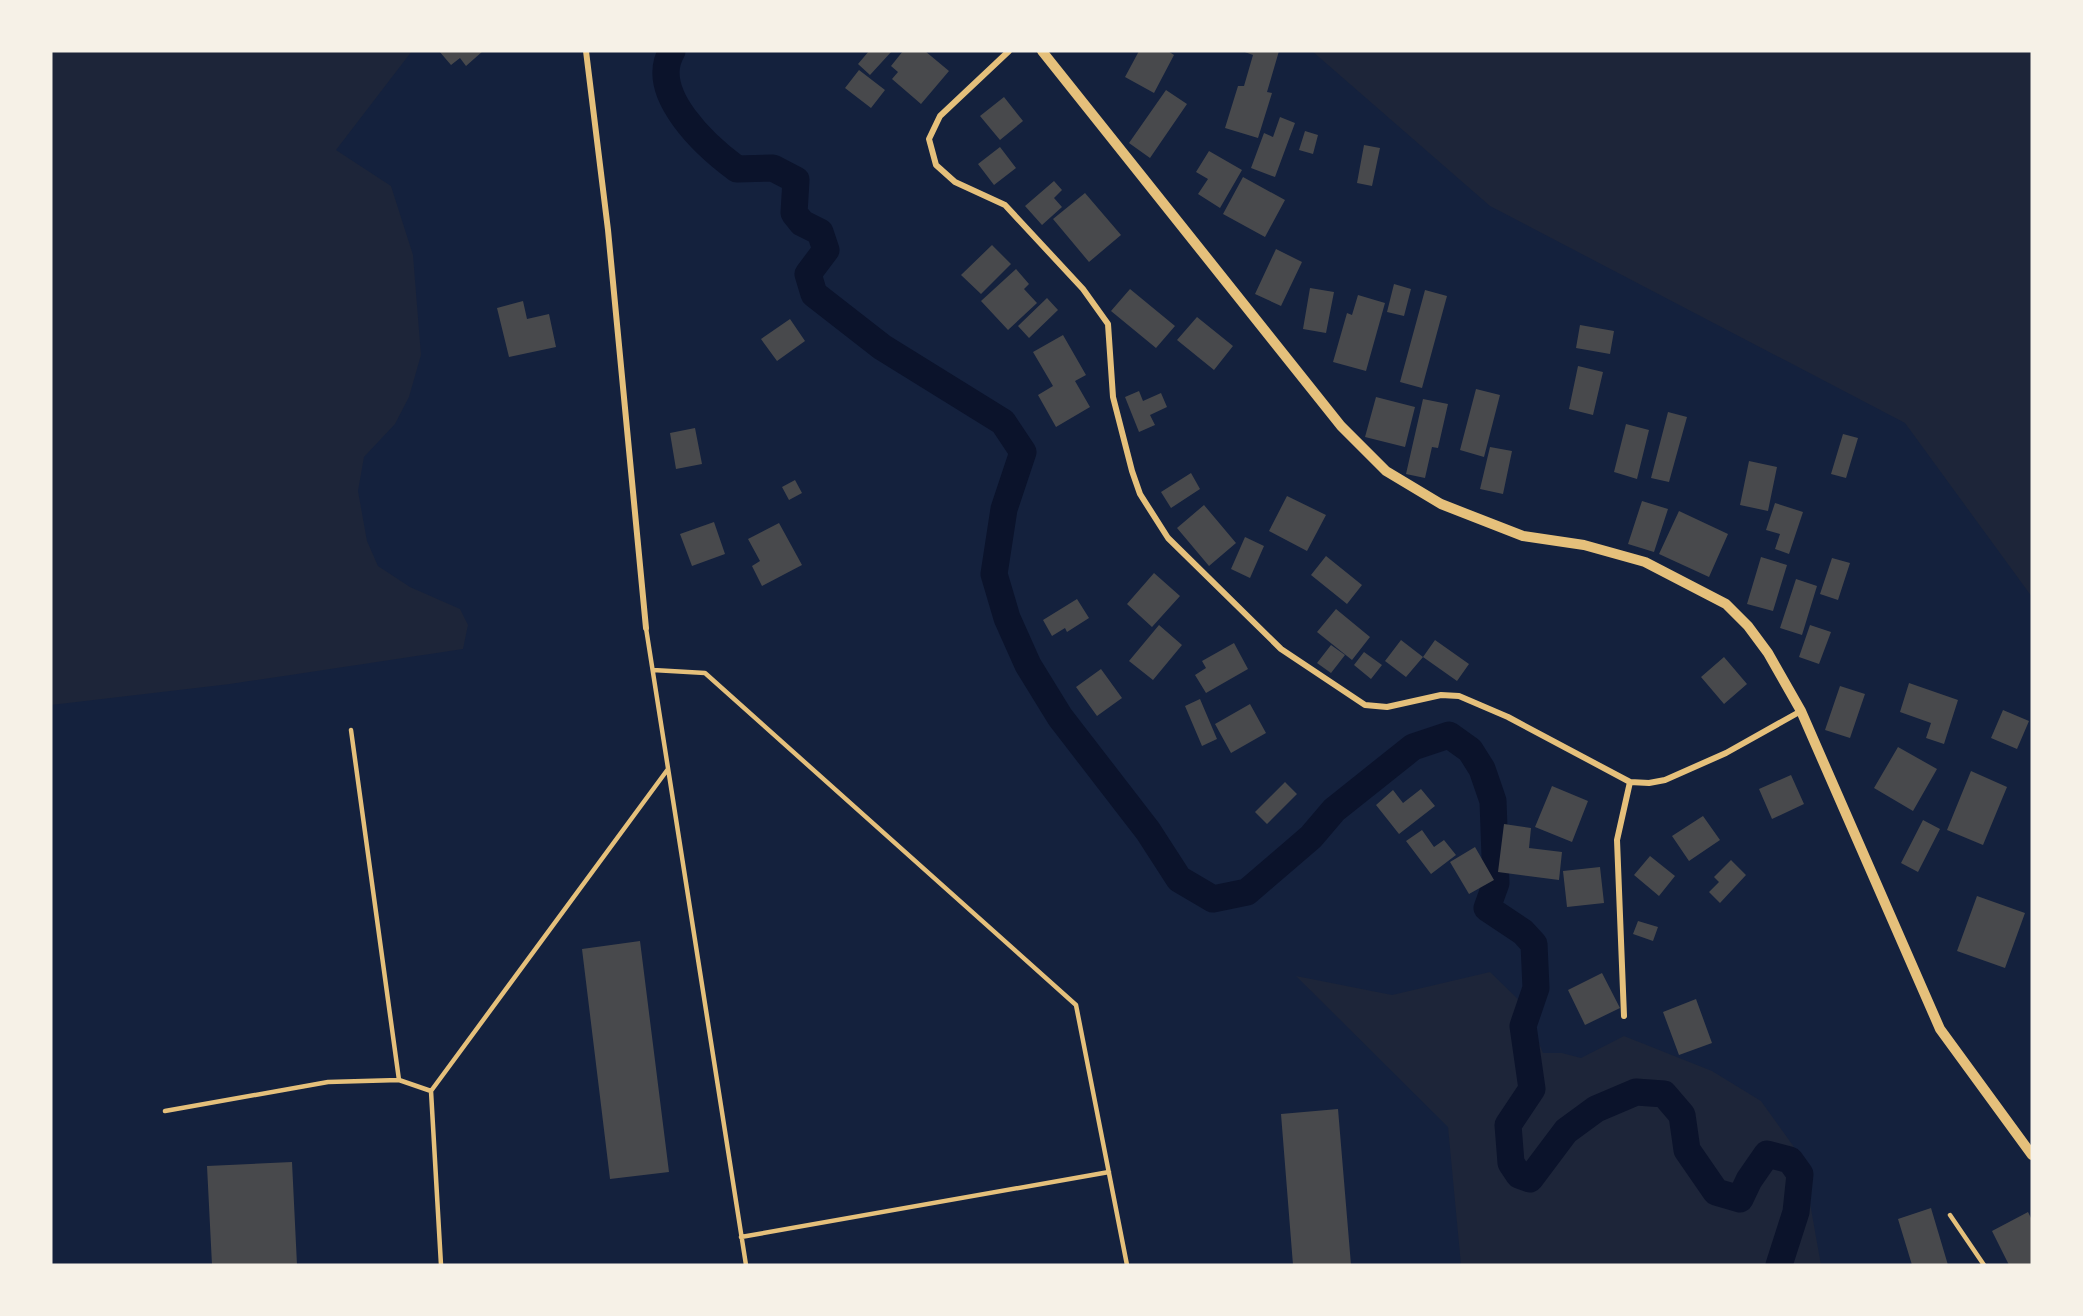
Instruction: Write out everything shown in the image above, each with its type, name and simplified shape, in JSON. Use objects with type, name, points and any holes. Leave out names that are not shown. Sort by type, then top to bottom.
[{"type":"street","points":[[586,51],[609,241],[646,628]]},
{"type":"street","points":[[1009,51],[940,116],[929,139],[936,165],[955,182],[1005,205],[1083,289],[1108,324],[1113,398],[1132,471],[1146,504],[1168,538],[1281,649],[1365,705],[1387,706],[1441,696],[1459,696],[1508,717],[1630,782],[1665,780],[1726,753],[1801,711]]},
{"type":"street","points":[[1042,51],[1341,426],[1386,471],[1441,504],[1523,536],[1584,545],[1645,562],[1726,604],[1748,626],[1768,654],[1801,711],[1940,1029],[2032,1155]]},
{"type":"street","points":[[1624,1016],[1617,840],[1630,782]]},
{"type":"lane","points":[[646,628],[746,1265]]},
{"type":"lane","points":[[653,670],[705,673],[1076,1005],[1127,1265]]},
{"type":"lane","points":[[351,730],[399,1080]]},
{"type":"lane","points":[[441,1265],[431,1091],[668,769]]},
{"type":"lane","points":[[165,1111],[328,1082],[399,1080],[431,1091]]},
{"type":"lane","points":[[741,1237],[1109,1172]]},
{"type":"lane","points":[[1950,1215],[1984,1265]]},
{"type":"shaded area","points":[[51,51],[412,51],[336,150],[391,186],[413,255],[421,355],[409,397],[395,424],[364,457],[358,491],[367,541],[378,566],[410,587],[460,609],[468,625],[463,649],[230,684],[51,705]]},
{"type":"shaded area","points":[[1312,51],[2032,51],[2032,597],[1905,423],[1490,206]]},
{"type":"shaded area","points":[[1490,972],[1523,1004],[1543,1053],[1562,1053],[1581,1058],[1624,1036],[1712,1071],[1761,1101],[1802,1158],[1821,1265],[1461,1265],[1448,1127],[1296,976],[1392,995]]},
{"type":"building","points":[[439,51],[483,51],[466,66],[460,58],[451,65]]},
{"type":"building","points":[[869,51],[892,51],[870,75],[858,64]]},
{"type":"building","points":[[903,51],[925,51],[949,71],[921,104],[892,79],[898,72],[891,66]]},
{"type":"building","points":[[1139,51],[1168,51],[1174,55],[1154,93],[1125,77]]},
{"type":"building","points":[[1242,51],[1279,51],[1267,92],[1272,93],[1258,138],[1225,128],[1238,86],[1244,86],[1253,55]]},
{"type":"building","points":[[859,70],[885,90],[871,108],[845,88]]},
{"type":"building","points":[[1166,90],[1187,104],[1150,158],[1129,143]]},
{"type":"building","points":[[1004,97],[1023,121],[1000,140],[980,116]]},
{"type":"building","points":[[1280,117],[1295,123],[1275,177],[1251,168],[1264,133],[1273,137]]},
{"type":"building","points":[[1305,131],[1318,135],[1313,154],[1299,150]]},
{"type":"building","points":[[1364,145],[1380,148],[1372,186],[1357,183]]},
{"type":"building","points":[[1000,147],[1016,168],[994,185],[978,164]]},
{"type":"building","points":[[1209,151],[1242,170],[1220,208],[1198,194],[1208,179],[1196,172]]},
{"type":"building","points":[[1243,177],[1285,200],[1265,237],[1223,214]]},
{"type":"building","points":[[1054,181],[1062,190],[1054,198],[1062,207],[1042,225],[1025,206]]},
{"type":"building","points":[[1085,193],[1121,235],[1089,262],[1053,219]]},
{"type":"building","points":[[992,245],[1011,264],[981,294],[961,275]]},
{"type":"building","points":[[1276,249],[1302,262],[1281,306],[1255,294]]},
{"type":"building","points":[[1016,269],[1029,284],[1024,289],[1037,303],[1008,330],[981,301]]},
{"type":"building","points":[[1394,284],[1411,289],[1404,316],[1387,312]]},
{"type":"building","points":[[1310,288],[1334,292],[1326,333],[1303,329]]},
{"type":"building","points":[[1130,289],[1175,326],[1156,348],[1111,311]]},
{"type":"building","points":[[1425,290],[1447,296],[1422,388],[1400,382]]},
{"type":"building","points":[[1358,295],[1385,303],[1366,371],[1333,362],[1347,313],[1352,315]]},
{"type":"building","points":[[1047,298],[1058,310],[1029,338],[1018,326]]},
{"type":"building","points":[[523,301],[527,319],[549,314],[556,347],[509,357],[497,308]]},
{"type":"building","points":[[1197,317],[1233,346],[1214,370],[1177,340]]},
{"type":"building","points":[[790,319],[805,341],[777,361],[761,339]]},
{"type":"building","points":[[1580,325],[1614,331],[1610,354],[1576,348]]},
{"type":"building","points":[[1063,335],[1086,375],[1075,381],[1090,407],[1056,427],[1038,395],[1053,386],[1033,352]]},
{"type":"building","points":[[1578,366],[1603,372],[1593,415],[1569,409]]},
{"type":"building","points":[[1476,389],[1500,395],[1484,457],[1460,450]]},
{"type":"building","points":[[1139,391],[1143,401],[1161,393],[1167,407],[1150,415],[1155,425],[1139,432],[1125,397]]},
{"type":"building","points":[[1376,397],[1415,407],[1405,447],[1365,437]]},
{"type":"building","points":[[1423,399],[1448,404],[1438,448],[1432,447],[1425,478],[1406,474]]},
{"type":"building","points":[[1668,412],[1687,417],[1669,482],[1651,478]]},
{"type":"building","points":[[1626,424],[1649,430],[1637,479],[1614,472]]},
{"type":"building","points":[[695,428],[702,464],[676,469],[670,433]]},
{"type":"building","points":[[1843,434],[1858,438],[1846,478],[1831,474]]},
{"type":"building","points":[[1490,447],[1512,451],[1503,494],[1480,489]]},
{"type":"building","points":[[1749,461],[1777,467],[1768,511],[1740,505]]},
{"type":"building","points":[[1191,473],[1200,489],[1171,508],[1161,492]]},
{"type":"building","points":[[795,480],[802,493],[789,500],[782,487]]},
{"type":"building","points":[[1287,496],[1326,515],[1307,551],[1269,531]]},
{"type":"building","points":[[1642,501],[1668,509],[1654,552],[1628,544]]},
{"type":"building","points":[[1775,503],[1803,512],[1789,554],[1775,549],[1780,534],[1766,530]]},
{"type":"building","points":[[1204,505],[1236,543],[1209,566],[1177,528]]},
{"type":"building","points":[[1679,511],[1728,534],[1709,577],[1659,554]]},
{"type":"building","points":[[714,522],[725,554],[692,566],[680,534]]},
{"type":"building","points":[[779,523],[802,565],[762,586],[752,566],[760,561],[748,539]]},
{"type":"building","points":[[1245,537],[1264,546],[1250,578],[1231,569]]},
{"type":"building","points":[[1326,556],[1362,585],[1347,604],[1311,575]]},
{"type":"building","points":[[1761,557],[1787,565],[1773,611],[1747,604]]},
{"type":"building","points":[[1832,558],[1850,563],[1838,600],[1820,594]]},
{"type":"building","points":[[1154,573],[1180,596],[1152,627],[1127,604]]},
{"type":"building","points":[[1796,579],[1817,586],[1802,635],[1780,628]]},
{"type":"building","points":[[1077,599],[1089,618],[1067,632],[1065,628],[1052,636],[1043,620]]},
{"type":"building","points":[[1336,609],[1370,637],[1352,660],[1317,632]]},
{"type":"building","points":[[1159,625],[1182,645],[1153,680],[1129,661]]},
{"type":"building","points":[[1810,625],[1831,632],[1819,664],[1799,657]]},
{"type":"building","points":[[1401,640],[1423,657],[1406,677],[1385,661]]},
{"type":"building","points":[[1435,640],[1469,664],[1457,681],[1423,657]]},
{"type":"building","points":[[1234,643],[1248,669],[1206,693],[1195,675],[1206,668],[1202,661]]},
{"type":"building","points":[[1331,645],[1345,655],[1331,673],[1317,663]]},
{"type":"building","points":[[1364,652],[1382,665],[1371,679],[1354,665]]},
{"type":"building","points":[[1724,657],[1747,684],[1724,704],[1701,677]]},
{"type":"building","points":[[1101,669],[1122,698],[1097,716],[1076,687]]},
{"type":"building","points":[[1909,683],[1958,700],[1944,744],[1926,738],[1931,723],[1900,712]]},
{"type":"building","points":[[1840,686],[1865,694],[1850,738],[1825,730]]},
{"type":"building","points":[[1200,699],[1217,739],[1202,746],[1185,706]]},
{"type":"building","points":[[1250,704],[1266,733],[1231,753],[1215,724]]},
{"type":"building","points":[[2003,710],[2029,721],[2017,749],[1991,738]]},
{"type":"building","points":[[1898,747],[1937,769],[1913,811],[1874,788]]},
{"type":"building","points":[[1971,771],[2007,787],[1983,845],[1947,830]]},
{"type":"building","points":[[1791,775],[1804,804],[1772,819],[1759,789]]},
{"type":"building","points":[[1285,782],[1297,794],[1267,824],[1255,812]]},
{"type":"building","points":[[1552,786],[1588,801],[1572,842],[1535,827]]},
{"type":"building","points":[[1421,789],[1435,806],[1399,834],[1376,805],[1393,790],[1403,803]]},
{"type":"building","points":[[1703,816],[1720,840],[1689,861],[1672,836]]},
{"type":"building","points":[[1923,820],[1940,829],[1918,872],[1901,863]]},
{"type":"building","points":[[1504,824],[1531,828],[1529,848],[1562,852],[1559,880],[1498,872]]},
{"type":"building","points":[[1422,830],[1434,847],[1444,840],[1456,855],[1431,874],[1406,841]]},
{"type":"building","points":[[1475,847],[1494,880],[1469,894],[1450,862]]},
{"type":"building","points":[[1650,856],[1675,876],[1659,896],[1634,875]]},
{"type":"building","points":[[1731,860],[1746,875],[1720,903],[1709,892],[1719,882],[1714,877]]},
{"type":"building","points":[[1600,867],[1604,903],[1567,907],[1563,871]]},
{"type":"building","points":[[1977,896],[2025,913],[2005,968],[1957,951]]},
{"type":"building","points":[[1638,921],[1658,927],[1653,941],[1633,934]]},
{"type":"building","points":[[640,941],[669,1172],[610,1179],[582,949]]},
{"type":"building","points":[[1602,973],[1620,1008],[1585,1025],[1568,990]]},
{"type":"building","points":[[1696,999],[1712,1043],[1679,1055],[1663,1012]]},
{"type":"building","points":[[1338,1109],[1351,1265],[1293,1265],[1281,1114]]},
{"type":"building","points":[[292,1162],[297,1265],[212,1265],[207,1166]]},
{"type":"building","points":[[1931,1208],[1948,1265],[1912,1265],[1898,1219]]},
{"type":"building","points":[[2028,1212],[2032,1220],[2032,1265],[2009,1265],[1992,1231]]},
{"type":"waterway","points":[[672,51],[666,67],[667,84],[684,118],[697,133],[737,169],[773,168],[796,180],[794,213],[802,223],[820,232],[826,250],[808,274],[814,294],[882,347],[1003,422],[1023,452],[1004,509],[994,574],[1007,618],[1028,665],[1060,717],[1148,831],[1179,879],[1213,899],[1247,892],[1311,837],[1334,810],[1413,747],[1449,735],[1470,750],[1482,769],[1493,801],[1496,883],[1487,908],[1523,932],[1534,944],[1536,988],[1523,1026],[1532,1089],[1508,1125],[1511,1163],[1519,1175],[1530,1179],[1566,1131],[1596,1109],[1636,1092],[1664,1094],[1682,1115],[1687,1150],[1716,1192],[1740,1199],[1749,1180],[1767,1154],[1790,1160],[1800,1174],[1796,1212],[1779,1265]]}]
